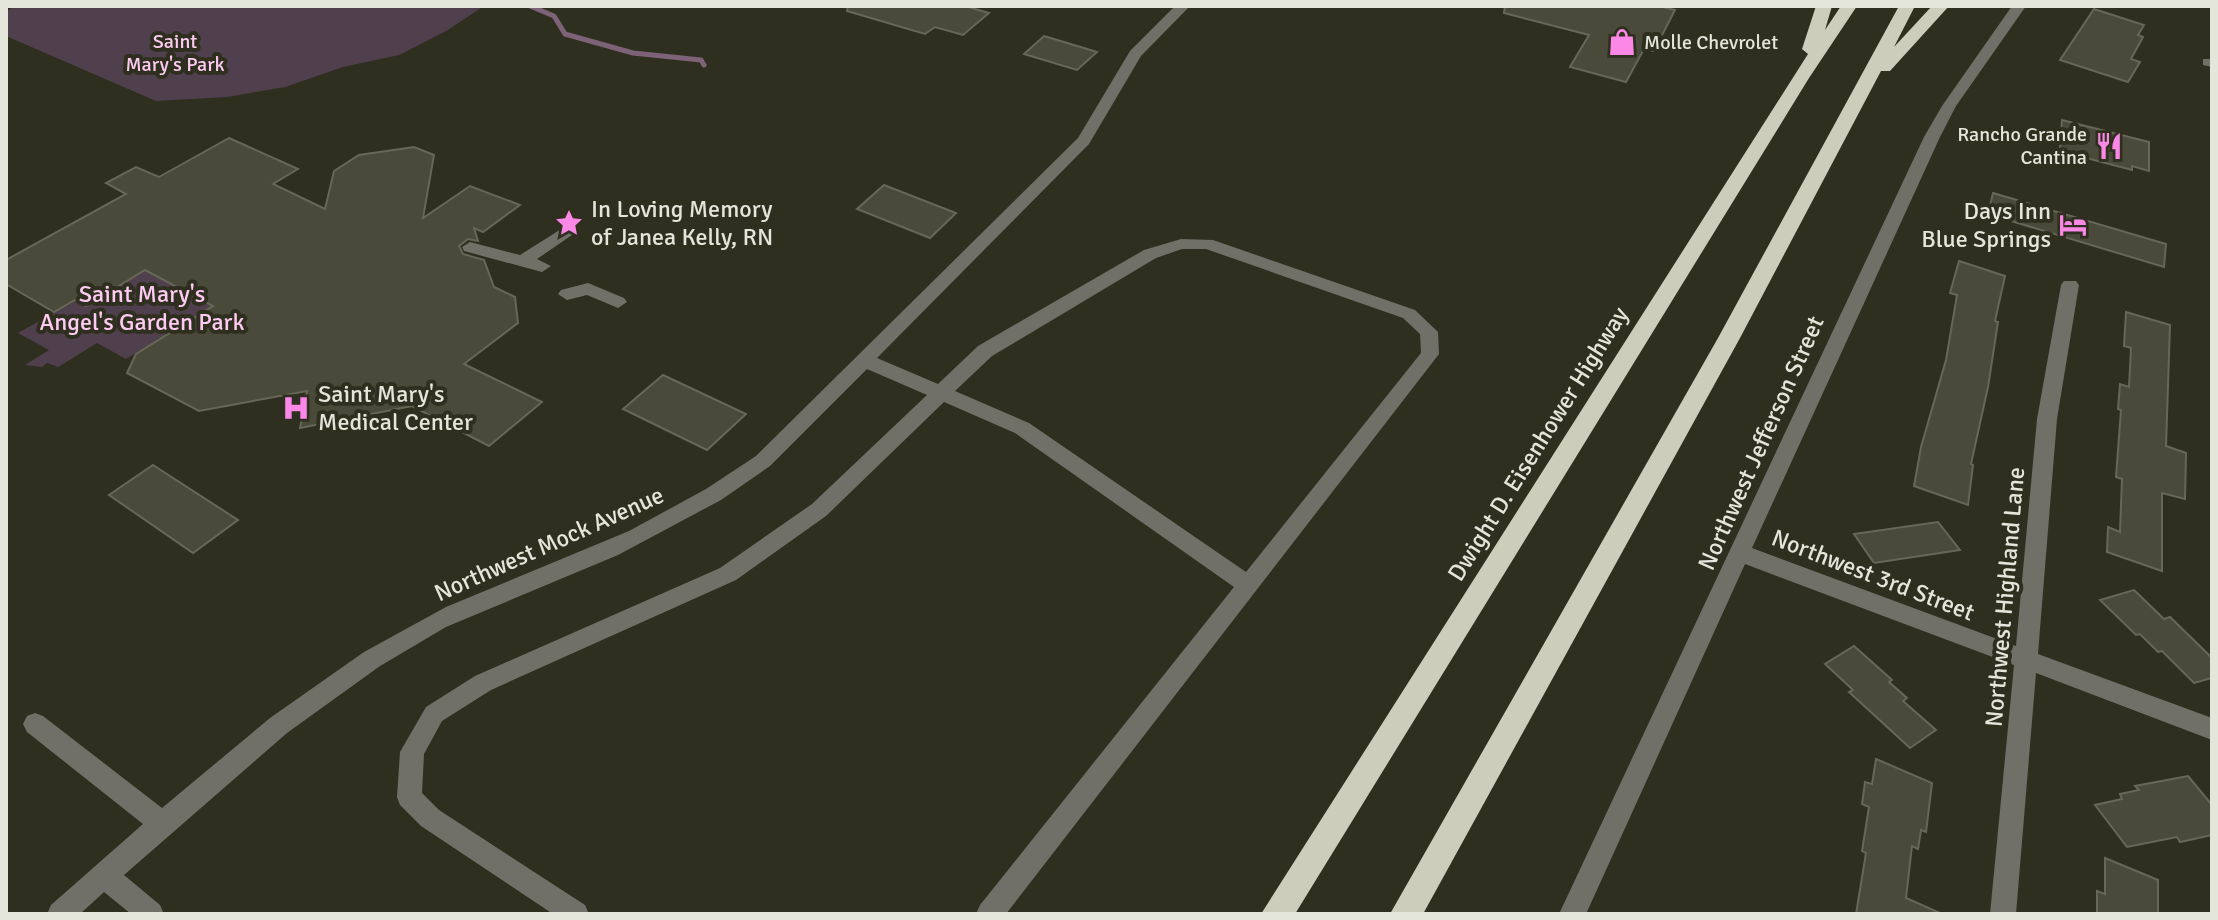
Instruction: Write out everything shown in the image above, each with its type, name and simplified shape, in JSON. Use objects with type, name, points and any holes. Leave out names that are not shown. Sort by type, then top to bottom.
[{"type":"highway","points":[[1800,78],[1824,6]]},
{"type":"highway","name":"Dwight D. Eisenhower Highway","points":[[1277,914],[1800,78],[1849,6]]},
{"type":"highway","points":[[1406,914],[1729,338],[1907,6]]},
{"type":"highway","points":[[1858,95],[1941,6]]},
{"type":"street","name":"Northwest Mock Avenue","points":[[60,914],[257,742],[357,669],[424,628],[649,533],[721,491],[763,461],[1084,141],[1135,54],[1183,6]]},
{"type":"street","name":"Northwest Jefferson Street","points":[[1572,914],[1932,137],[1949,106],[2019,6]]},
{"type":"street","points":[[470,247],[533,263],[566,231]]},
{"type":"street","points":[[576,914],[430,818],[409,797],[412,752],[434,714],[483,683],[728,574],[819,510],[985,351],[1150,254],[1181,244],[1207,244],[1409,314],[1429,332],[1430,354],[989,914]]},
{"type":"street","name":"Northwest Highland Lane","points":[[2003,914],[2047,419],[2070,285]]},
{"type":"street","points":[[567,294],[588,289],[618,302]]},
{"type":"street","points":[[864,360],[1022,428],[1248,585]]},
{"type":"street","name":"Northwest 3rd Street","points":[[1741,553],[2212,729]]},
{"type":"street","points":[[35,724],[163,824]]},
{"type":"street","points":[[104,875],[151,914]]},
{"type":"green space","name":"Saint Mary's Park","points":[[14,6],[484,6],[446,31],[399,55],[343,67],[285,87],[227,97],[156,101],[6,36],[6,12]]},
{"type":"green space","name":"Saint Mary's Angel's Garden Park","points":[[138,266],[213,306],[126,359],[97,343],[58,367],[47,363],[42,367],[25,365],[49,350],[18,333]]},
{"type":"building","points":[[848,6],[965,6],[989,13],[963,35],[935,27],[925,34],[847,11]]},
{"type":"building","name":"Molle Chevrolet","points":[[1505,6],[1659,6],[1675,10],[1654,51],[1644,49],[1626,82],[1570,67],[1589,35],[1504,13]]},
{"type":"building","points":[[2094,9],[2144,25],[2138,35],[2143,37],[2131,59],[2140,62],[2128,82],[2060,60]]},
{"type":"building","points":[[1044,36],[1097,52],[1077,70],[1024,54]]},
{"type":"building","points":[[2062,120],[2149,142],[2149,171],[2132,166],[2132,170],[2067,153],[2067,150],[2060,148]]},
{"type":"building","points":[[229,138],[298,169],[273,184],[325,209],[334,171],[359,155],[414,147],[434,155],[423,218],[470,186],[520,205],[483,232],[474,228],[478,241],[468,239],[459,246],[463,254],[484,260],[494,287],[515,297],[518,323],[464,364],[542,402],[489,446],[412,406],[300,428],[307,391],[199,411],[127,373],[136,354],[213,306],[145,270],[86,306],[75,300],[54,312],[6,284],[6,260],[126,194],[106,183],[136,167],[159,177]]},
{"type":"building","points":[[884,185],[956,213],[930,238],[857,209]]},
{"type":"building","points":[[1993,193],[2166,244],[2164,267],[1988,214]]},
{"type":"building","points":[[1959,261],[2005,276],[1995,321],[1998,322],[1988,387],[1971,464],[1968,505],[1914,486],[1921,447],[1946,360],[1957,295],[1950,293]]},
{"type":"building","points":[[2126,312],[2170,325],[2166,446],[2186,453],[2185,499],[2162,493],[2162,571],[2107,552],[2108,527],[2120,532],[2122,479],[2116,477],[2121,410],[2118,409],[2120,384],[2129,387],[2131,348],[2124,346]]},
{"type":"building","points":[[663,375],[746,414],[707,450],[623,409]]},
{"type":"building","points":[[153,465],[238,520],[193,553],[109,495]]},
{"type":"building","points":[[1938,522],[1960,550],[1874,563],[1854,534]]},
{"type":"building","points":[[2134,590],[2164,619],[2170,617],[2212,658],[2212,678],[2194,683],[2162,651],[2158,652],[2140,634],[2136,635],[2100,600]]},
{"type":"building","points":[[1854,646],[1892,680],[1889,682],[1907,698],[1903,701],[1936,730],[1910,748],[1849,692],[1853,690],[1825,664]]},
{"type":"building","points":[[1876,759],[1932,783],[1926,832],[1921,830],[1918,849],[1912,846],[1906,898],[1942,914],[1856,914],[1866,853],[1862,851],[1869,807],[1862,804],[1865,782],[1872,784]]},
{"type":"building","points":[[2188,776],[2212,805],[2212,835],[2180,842],[2177,837],[2127,847],[2095,805],[2122,799],[2120,794],[2139,790],[2135,786]]},
{"type":"building","points":[[2105,858],[2158,880],[2158,914],[2097,914],[2097,891],[2105,894]]},
{"type":"waterway","points":[[530,6],[554,16],[565,34],[633,53],[701,60],[704,65]]},
{"type":"place","name":"Molle Chevrolet","points":[[1622,42]]},
{"type":"place","name":"Rancho Grande Cantina","points":[[2109,146]]},
{"type":"place","name":"In Loving Memory of Janea Kelly, RN","points":[[569,223]]},
{"type":"place","name":"Days Inn Blue Springs","points":[[2073,225]]},
{"type":"place","name":"Saint Mary's Medical Center","points":[[296,408]]}]
